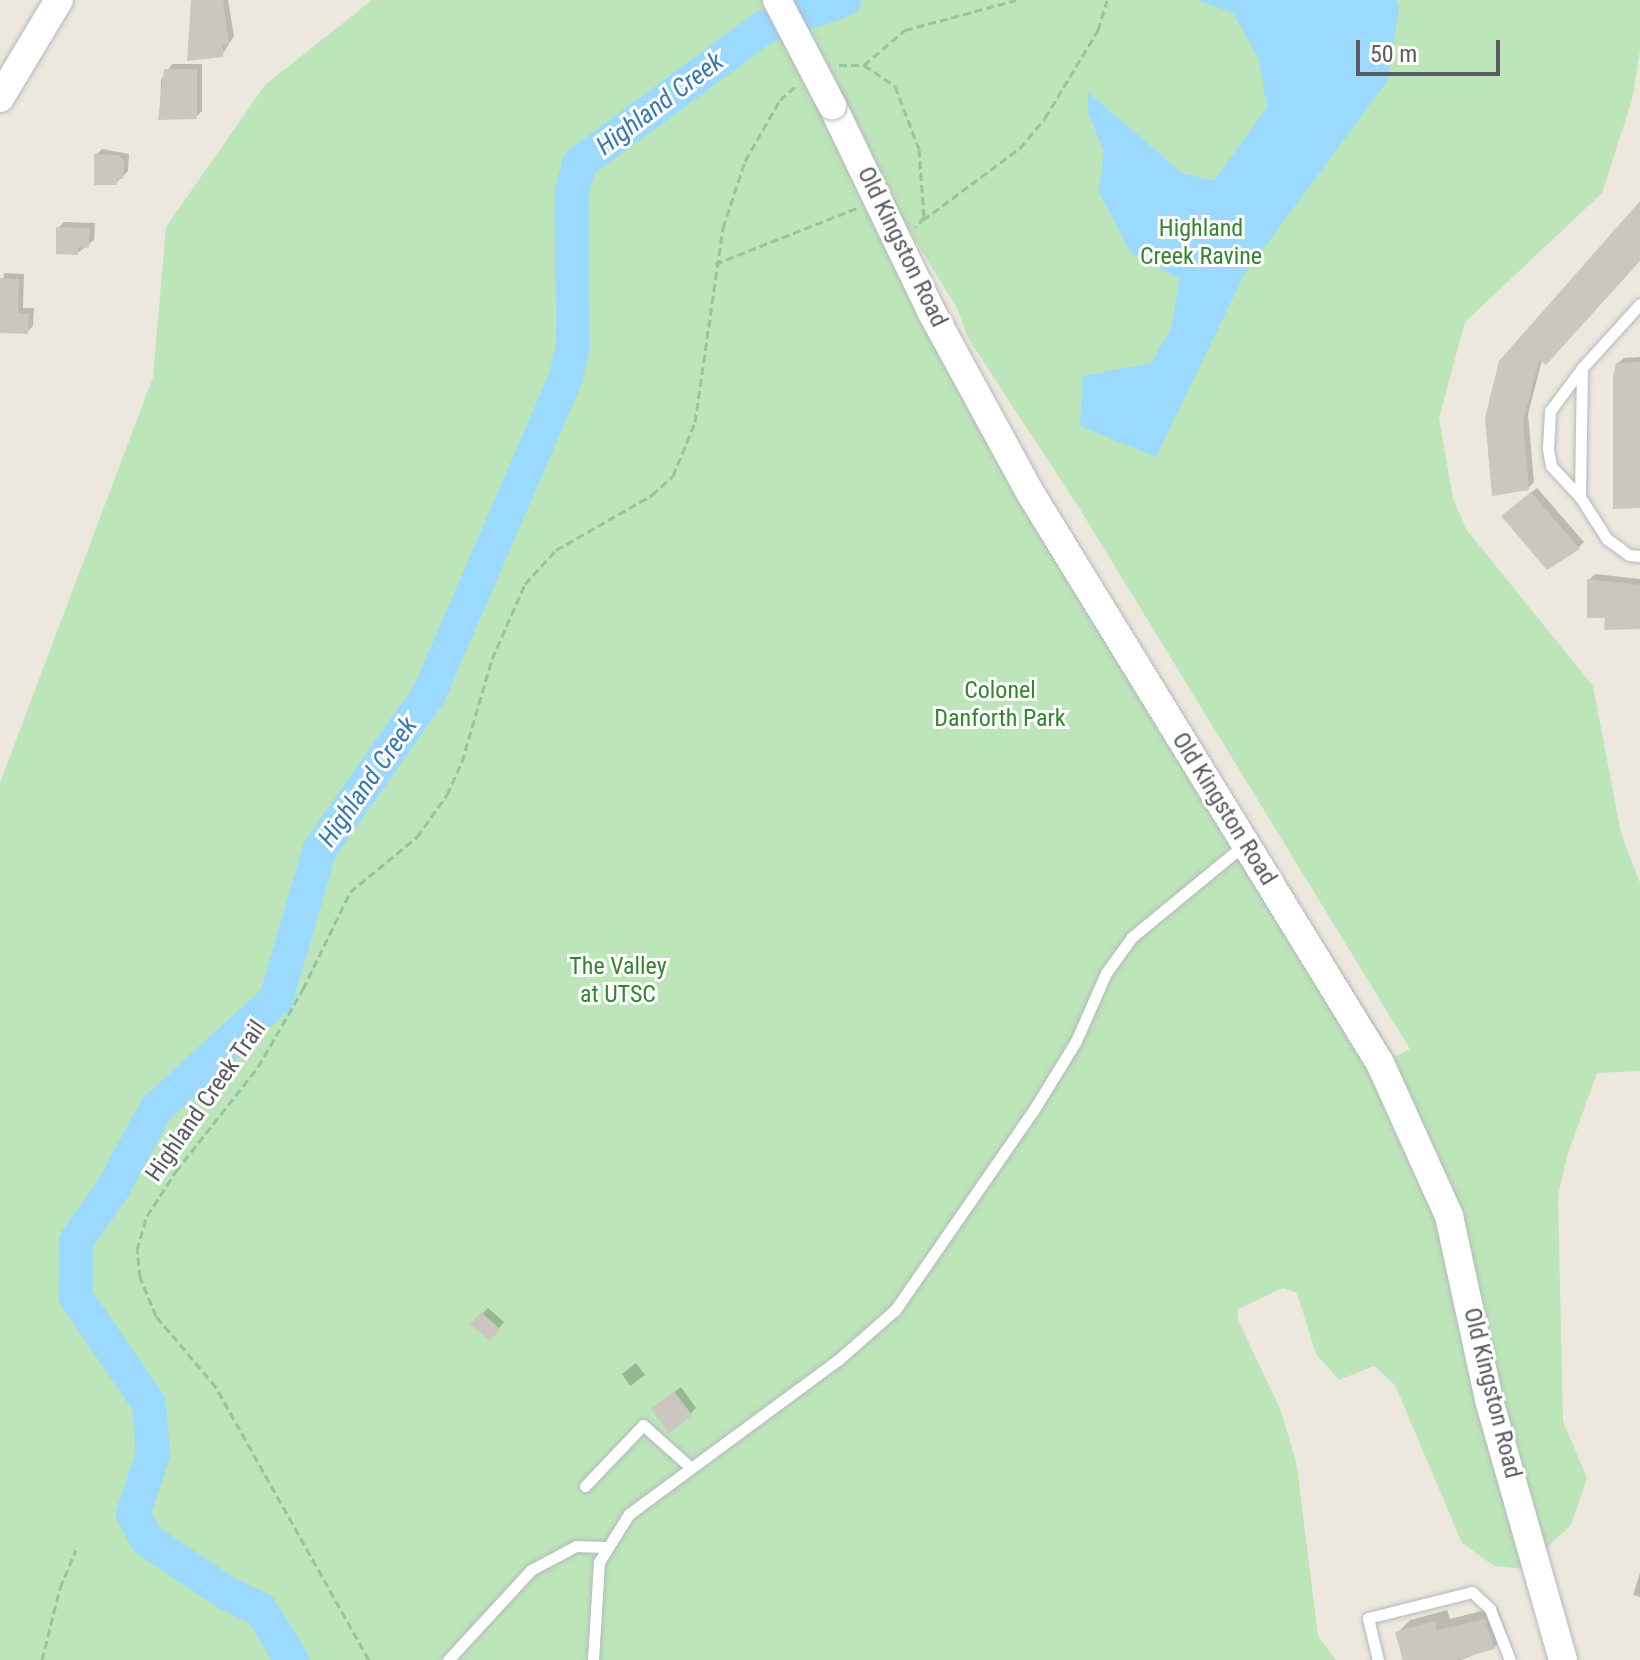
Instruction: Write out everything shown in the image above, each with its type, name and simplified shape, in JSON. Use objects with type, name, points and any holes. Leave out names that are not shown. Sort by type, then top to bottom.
[{"type":"street","points":[[0,98],[59,0]]},
{"type":"street","name":"Old Kingston Road","points":[[777,0],[832,105],[931,311],[1029,491],[1380,1063],[1449,1216],[1489,1400],[1563,1660]]},
{"type":"lane","points":[[1640,304],[1582,368],[1550,411],[1548,449],[1551,466],[1580,497],[1594,525],[1616,548],[1640,556]]},
{"type":"lane","points":[[1580,497],[1582,368]]},
{"type":"lane","points":[[593,1660],[595,1596],[605,1547],[629,1514],[689,1466],[838,1360],[895,1310],[1033,1111],[1076,1041],[1106,973],[1132,937],[1246,844]]},
{"type":"lane","points":[[585,1486],[643,1425],[689,1466]]},
{"type":"lane","points":[[448,1660],[531,1570],[576,1546],[605,1547]]},
{"type":"lane","points":[[1378,1660],[1368,1618],[1472,1592],[1490,1609],[1510,1660]]},
{"type":"path","points":[[864,65],[905,30],[1016,0]]},
{"type":"path","points":[[923,220],[970,189],[1028,138],[1098,30],[1107,0]]},
{"type":"path","name":"Highland Creek Trail","points":[[369,1660],[228,1406],[156,1316],[140,1277],[137,1250],[147,1216],[176,1171],[258,1067],[303,989],[350,892],[417,837],[447,795],[462,762],[492,659],[525,584],[556,550],[652,495],[673,476],[695,422],[715,264],[878,199]]},
{"type":"path","points":[[42,1660],[60,1588],[76,1550]]},
{"type":"green space","name":"The Valley at UTSC","points":[[372,0],[763,0],[897,258],[1395,1057],[1410,1049],[1081,511],[968,338],[957,308],[896,209],[793,0],[1640,0],[1640,51],[1632,100],[1602,193],[1465,322],[1439,418],[1453,498],[1466,529],[1593,686],[1621,833],[1640,883],[1640,1071],[1597,1073],[1567,1156],[1558,1196],[1563,1421],[1587,1478],[1571,1525],[1524,1569],[1494,1566],[1462,1543],[1395,1385],[1374,1366],[1339,1380],[1316,1354],[1297,1293],[1283,1288],[1238,1309],[1238,1320],[1281,1411],[1297,1466],[1318,1636],[1336,1660],[0,1660],[0,783],[153,377],[166,227],[265,85]]},
{"type":"water","points":[[1197,0],[1396,0],[1399,8],[1388,80],[1244,275],[1156,457],[1080,426],[1083,376],[1151,363],[1171,329],[1180,279],[1131,253],[1099,192],[1104,152],[1088,112],[1088,92],[1182,173],[1214,181],[1267,107],[1259,59],[1233,13]]},
{"type":"building","points":[[191,0],[223,0],[229,44],[223,44],[223,57],[187,61]]},
{"type":"building","points":[[164,69],[197,69],[197,119],[158,120]]},
{"type":"building","points":[[94,154],[118,155],[124,160],[123,179],[117,179],[117,185],[94,185]]},
{"type":"building","points":[[1640,201],[1640,261],[1546,365],[1539,360],[1523,421],[1529,490],[1492,496],[1485,418],[1499,361]]},
{"type":"building","points":[[56,227],[90,228],[89,248],[78,247],[78,255],[56,254]]},
{"type":"building","points":[[0,278],[19,279],[18,313],[29,314],[28,334],[0,333]]},
{"type":"building","points":[[1640,362],[1640,508],[1613,509],[1613,377],[1616,363]]},
{"type":"building","points":[[1531,492],[1580,549],[1547,570],[1501,516]]},
{"type":"building","points":[[1587,579],[1640,585],[1640,629],[1604,630],[1605,618],[1587,618]]},
{"type":"building","points":[[481,1312],[500,1329],[490,1341],[470,1324]]},
{"type":"building","points":[[674,1391],[692,1415],[669,1433],[651,1409]]},
{"type":"building","points":[[1485,1619],[1495,1649],[1454,1660],[1403,1660],[1395,1632],[1435,1621],[1437,1630]]},
{"type":"waterway","name":"Highland Creek","points":[[292,1660],[260,1609],[228,1594],[147,1540],[133,1514],[153,1455],[149,1404],[76,1297],[76,1241],[114,1187],[156,1109],[276,999],[320,849],[429,694],[566,377],[573,346],[572,192],[579,164],[763,28],[844,0]]},
{"type":"park label","name":"Highland Creek Ravine","points":[[1201,243]]},
{"type":"park label","name":"Colonel Danforth Park","points":[[1000,705]]}]
